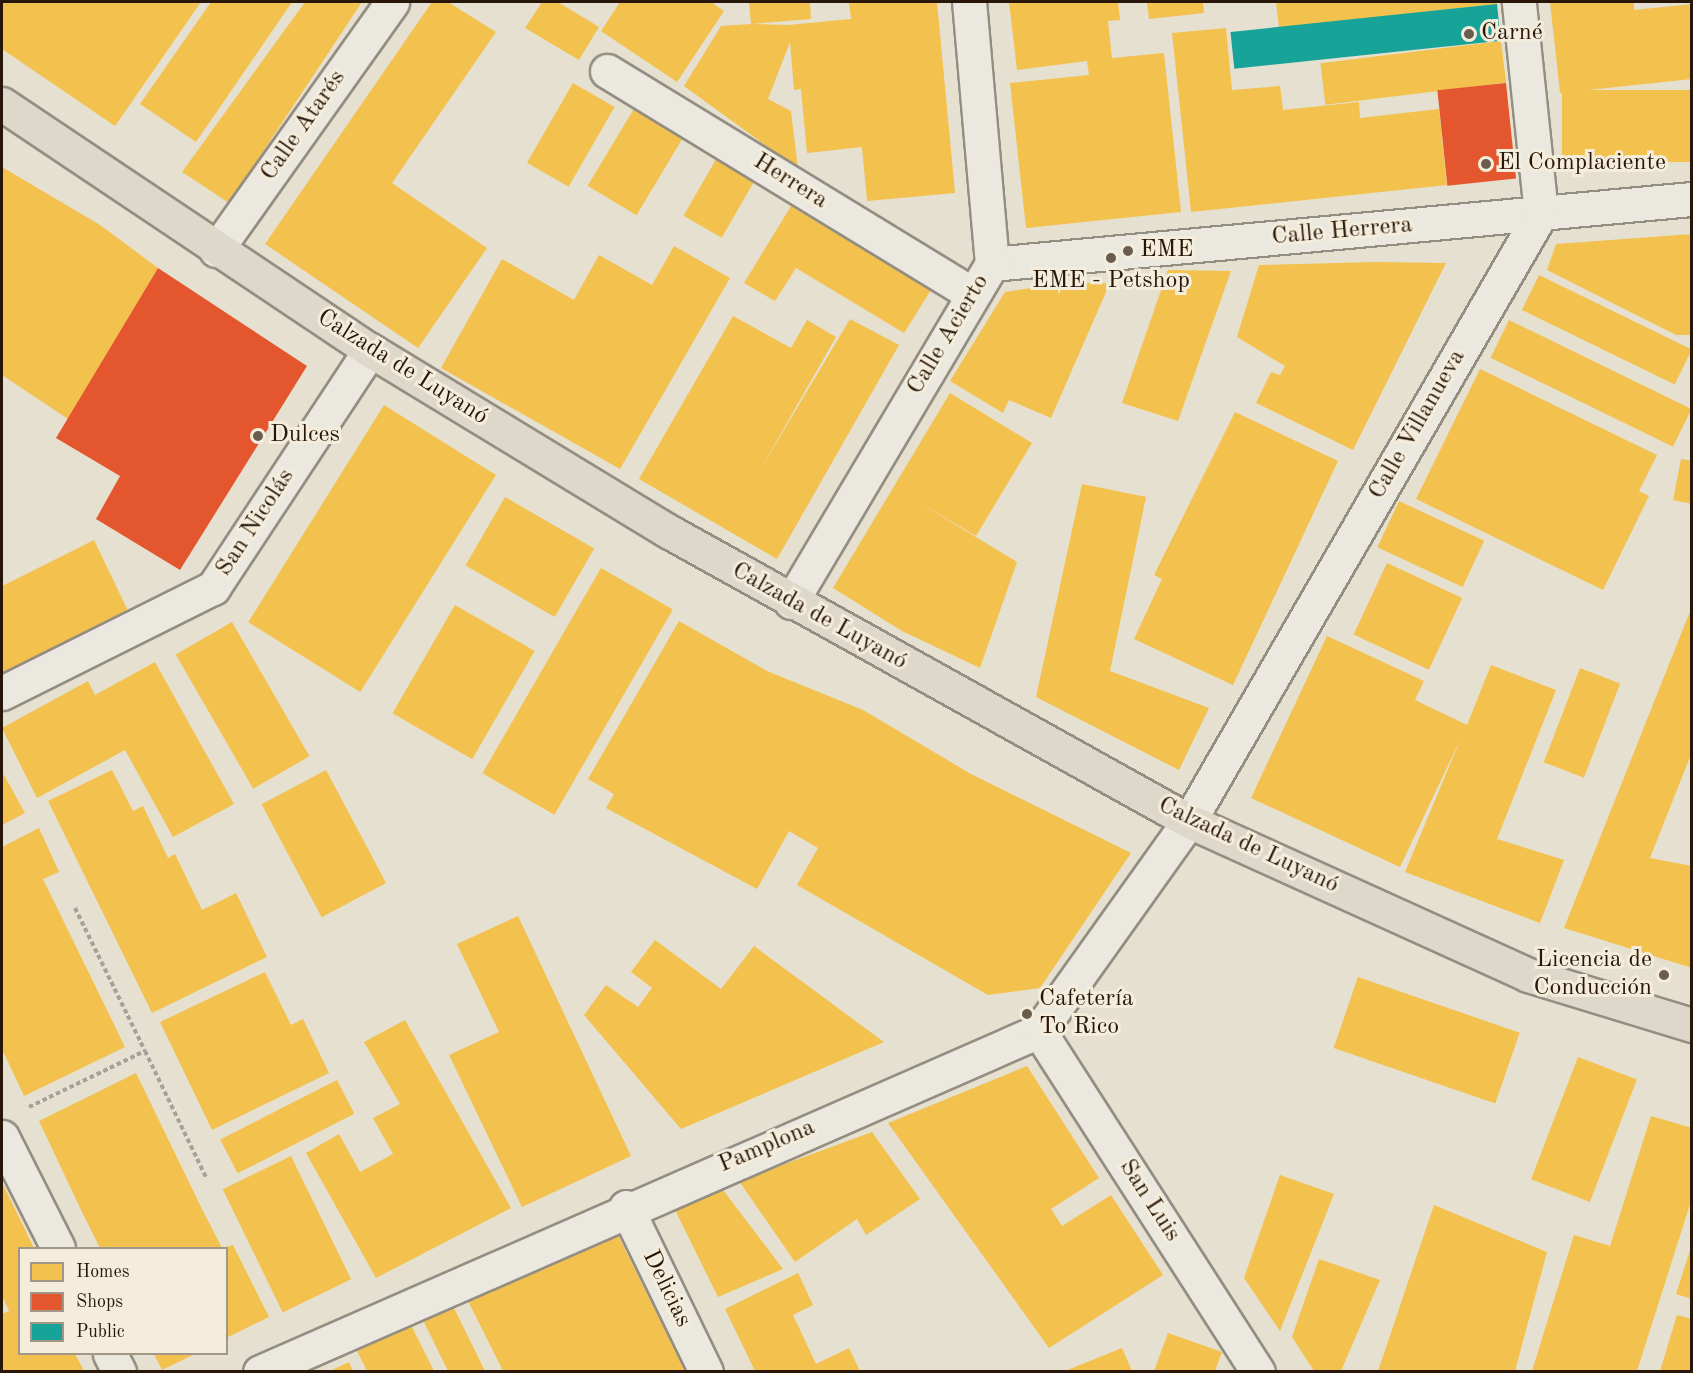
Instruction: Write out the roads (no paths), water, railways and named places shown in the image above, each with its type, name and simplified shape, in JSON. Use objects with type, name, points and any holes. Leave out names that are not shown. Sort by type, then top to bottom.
[{"type":"main road","name":"Calzada de Luyanó","points":[[2,104],[216,250],[370,350],[791,602],[1190,821],[1528,975],[1692,1025]]},
{"type":"street","name":"Calle Atarés","points":[[216,250],[392,2]]},
{"type":"street","name":"Calle Acierto","points":[[791,602],[972,294],[992,264],[969,2]]},
{"type":"street","points":[[1519,2],[1541,213]]},
{"type":"street","name":"Herrera","points":[[607,71],[972,294]]},
{"type":"street","name":"Calle Herrera","points":[[992,264],[1692,199]]},
{"type":"street","name":"Calle Villanueva","points":[[1190,821],[1541,213]]},
{"type":"street","name":"San Nicolás","points":[[2,693],[213,588],[370,350]]},
{"type":"street","points":[[1039,1031],[1190,821]]},
{"type":"street","name":"Pamplona","points":[[260,1371],[626,1208],[1039,1031]]},
{"type":"street","name":"San Luis","points":[[1039,1031],[1258,1371]]},
{"type":"street","points":[[2,1137],[57,1247]]},
{"type":"street","name":"Delicias","points":[[626,1208],[706,1371]]},
{"type":"street","points":[[111,1355],[119,1371]]},
{"type":"place","name":"Carné","points":[[1469,34]]},
{"type":"place","name":"El Complaciente","points":[[1486,164]]},
{"type":"place","name":"EME","points":[[1128,251]]},
{"type":"place","name":"EME - Petshop","points":[[1111,258]]},
{"type":"place","name":"Dulces","points":[[258,436]]},
{"type":"place","name":"Licencia de Conducción","points":[[1664,975]]},
{"type":"place","name":"Cafetería To Rico","points":[[1027,1014]]}]
